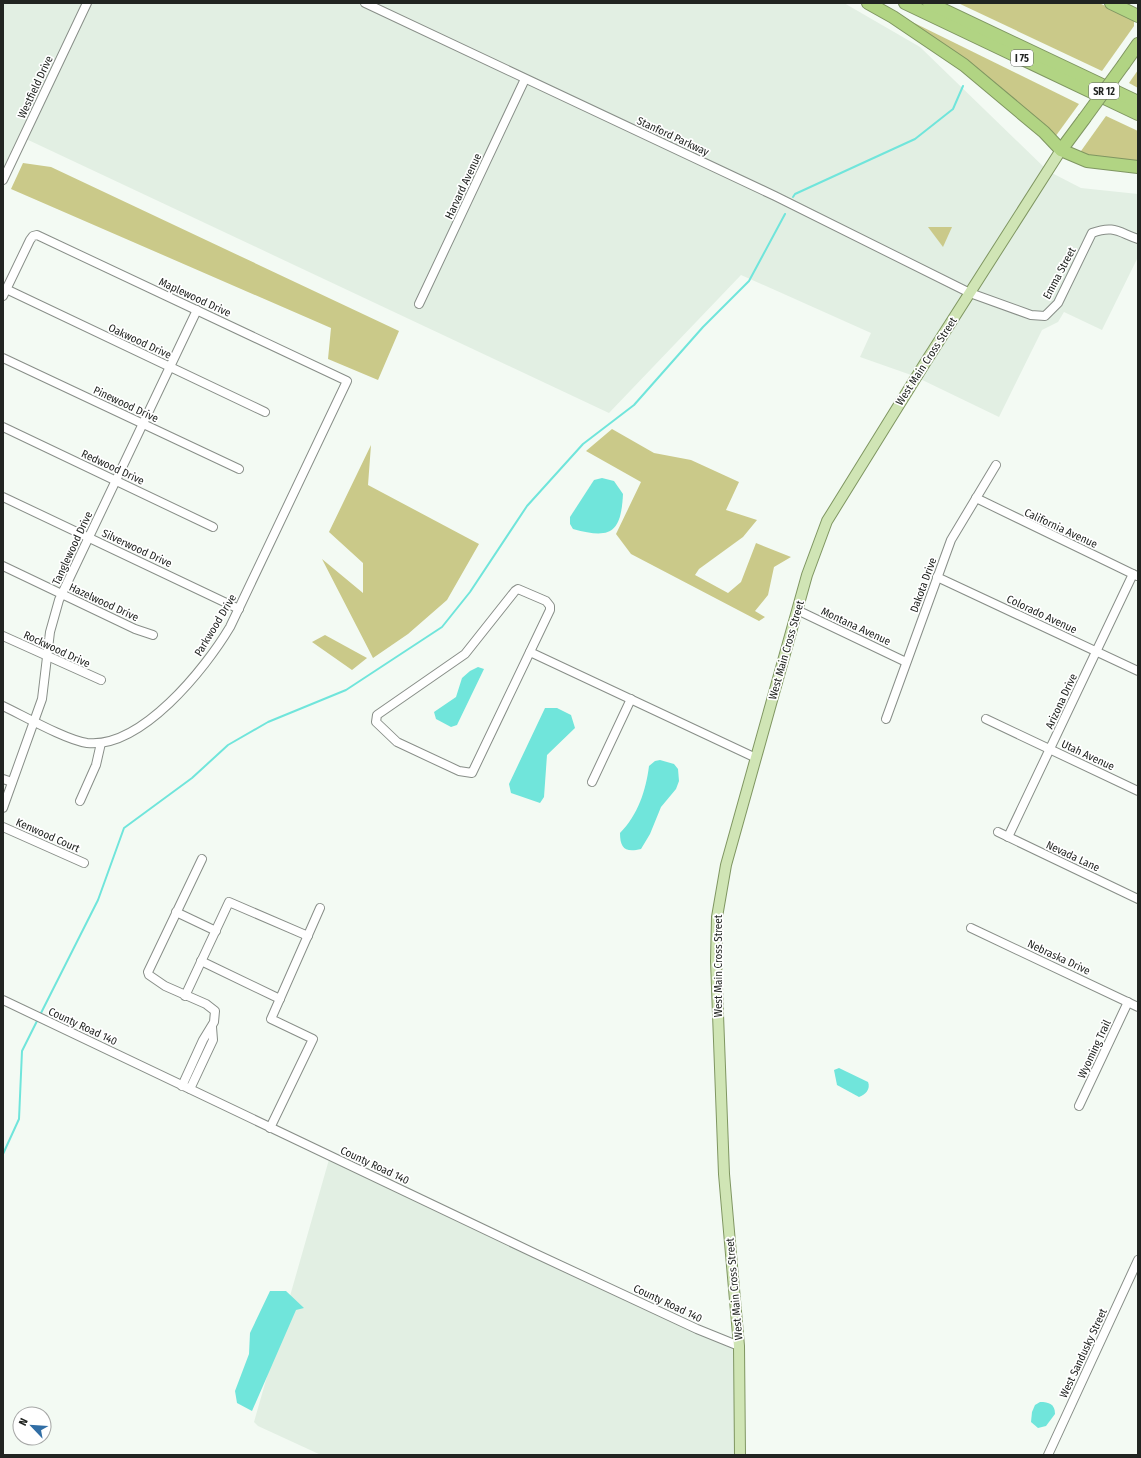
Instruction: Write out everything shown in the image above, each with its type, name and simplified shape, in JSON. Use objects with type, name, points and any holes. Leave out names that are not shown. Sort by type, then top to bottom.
[{"type":"highway","points":[[868,3],[893,17],[964,65],[1044,132],[1061,150],[1087,161],[1138,168]]},
{"type":"highway","name":"I 75","points":[[905,3],[1138,114]]},
{"type":"highway","name":"I 75","points":[[929,3],[1138,102]]},
{"type":"highway","points":[[1110,3],[1138,16]]},
{"type":"highway","name":"West Main Cross Street","points":[[1061,150],[1138,44]]},
{"type":"main road","name":"West Main Cross Street","points":[[740,1346],[724,1174],[716,937],[718,903],[722,882],[797,610],[816,548],[834,508],[1061,150]]},
{"type":"main road","name":"SR 12","points":[[740,1346],[740,1455]]},
{"type":"street","name":"Westfield Drive","points":[[3,180],[87,3]]},
{"type":"street","name":"Stanford Parkway","points":[[365,3],[775,196],[970,293]]},
{"type":"street","name":"Harvard Avenue","points":[[419,304],[525,79]]},
{"type":"street","name":"Emma Street","points":[[970,293],[1031,314],[1045,316],[1058,303],[1092,233],[1105,228],[1115,229],[1138,239]]},
{"type":"street","name":"Maplewood Drive","points":[[5,293],[24,249],[33,236],[40,236],[347,381]]},
{"type":"street","name":"Oakwood Drive","points":[[5,293],[170,367],[265,412]]},
{"type":"street","name":"Tanglewood Drive","points":[[3,808],[35,721],[44,685],[52,623],[62,594],[197,310]]},
{"type":"street","name":"Pinewood Drive","points":[[3,358],[239,469]]},
{"type":"street","name":"Parkwood Drive","points":[[3,706],[80,742],[101,743],[118,739],[127,734],[155,715],[177,696],[210,657],[239,609],[347,381]]},
{"type":"street","name":"Redwood Drive","points":[[3,427],[213,527]]},
{"type":"street","name":"Dakota Drive","points":[[886,719],[936,577],[951,540],[996,465]]},
{"type":"street","name":"Silverwood Drive","points":[[3,497],[239,609]]},
{"type":"street","name":"California Avenue","points":[[976,498],[1136,575]]},
{"type":"street","name":"Hazelwood Drive","points":[[3,566],[153,635]]},
{"type":"street","name":"Arizona Drive","points":[[1008,837],[1096,652],[1136,575]]},
{"type":"street","name":"Colorado Avenue","points":[[936,577],[1138,671]]},
{"type":"street","points":[[518,589],[546,601],[550,606],[550,610],[530,652],[472,773],[458,771],[397,742],[376,722],[377,715],[386,708],[465,654],[518,589]]},
{"type":"street","name":"Montana Avenue","points":[[797,610],[906,662]]},
{"type":"street","name":"Rockwood Drive","points":[[3,636],[101,680]]},
{"type":"street","points":[[530,652],[756,758]]},
{"type":"street","points":[[592,782],[631,699]]},
{"type":"street","name":"Utah Avenue","points":[[986,719],[1138,791]]},
{"type":"street","points":[[80,801],[96,765],[101,743]]},
{"type":"street","points":[[3,779],[12,782]]},
{"type":"street","name":"Kenwood Court","points":[[3,827],[84,863]]},
{"type":"street","name":"Nevada Lane","points":[[998,832],[1138,899]]},
{"type":"street","points":[[186,1087],[213,1040],[212,1027],[215,1011],[206,1004],[184,996],[165,986],[149,975],[148,972],[202,859]]},
{"type":"street","points":[[184,996],[229,902],[308,936]]},
{"type":"street","points":[[270,1128],[313,1039],[271,1019],[320,908]]},
{"type":"street","points":[[176,912],[216,931]]},
{"type":"street","name":"Nebraska Drive","points":[[971,928],[1138,1007]]},
{"type":"street","points":[[201,962],[280,999]]},
{"type":"street","name":"County Road 140","points":[[3,1000],[669,1316],[740,1346]]},
{"type":"street","name":"Wyoming Trail","points":[[1079,1106],[1128,1002]]},
{"type":"street","name":"West Sandusky Street","points":[[1048,1455],[1138,1260]]},
{"type":"shaded area","points":[[3,3],[844,3],[920,47],[1048,171],[1081,188],[1138,194],[1138,257],[1102,330],[1064,312],[1058,322],[1042,330],[999,417],[914,376],[860,357],[871,333],[741,275],[609,413],[24,138],[3,182]]},
{"type":"shaded area","points":[[958,3],[1099,3],[1134,21],[1134,26],[1102,71]]},
{"type":"shaded area","points":[[898,15],[1079,104],[1055,137]]},
{"type":"shaded area","points":[[1138,70],[1138,88],[1129,83]]},
{"type":"shaded area","points":[[1106,116],[1138,131],[1138,164],[1083,155],[1081,151]]},
{"type":"shaded area","points":[[23,163],[51,167],[399,331],[378,380],[328,359],[331,328],[11,189]]},
{"type":"shaded area","points":[[928,227],[952,227],[943,247]]},
{"type":"shaded area","points":[[612,429],[654,453],[691,460],[739,482],[726,510],[757,520],[743,537],[699,569],[695,575],[728,593],[741,582],[756,543],[791,557],[774,567],[768,595],[755,611],[765,617],[759,621],[631,554],[616,534],[641,482],[586,451]]},
{"type":"shaded area","points":[[371,445],[368,485],[479,544],[447,600],[408,634],[373,658],[322,559],[363,593],[363,563],[329,532]]},
{"type":"shaded area","points":[[325,635],[367,658],[352,670],[312,642]]},
{"type":"shaded area","points":[[330,1156],[739,1346],[740,1455],[321,1455],[258,1426],[254,1422]]},
{"type":"water","points":[[602,478],[614,481],[623,494],[620,518],[611,530],[605,533],[586,532],[573,529],[570,524],[570,517],[594,480]]},
{"type":"water","points":[[478,667],[484,669],[457,725],[451,727],[436,719],[434,712],[456,697],[462,678],[470,671]]},
{"type":"water","points":[[545,708],[557,708],[571,715],[575,728],[547,755],[544,797],[540,803],[511,793],[509,784]]},
{"type":"water","points":[[660,760],[674,764],[678,769],[679,781],[676,789],[661,807],[650,834],[641,849],[627,850],[622,846],[620,833],[632,818],[640,802],[646,784],[649,766],[655,761]]},
{"type":"water","points":[[839,1068],[868,1082],[869,1087],[863,1095],[859,1097],[837,1085],[834,1070]]},
{"type":"water","points":[[270,1291],[286,1291],[304,1308],[296,1310],[252,1411],[237,1403],[235,1391],[249,1354],[250,1333]]},
{"type":"water","points":[[1040,1402],[1051,1404],[1054,1408],[1055,1414],[1046,1426],[1038,1428],[1031,1422],[1032,1412],[1035,1405]]},
{"type":"waterway","points":[[793,197],[795,194],[915,139],[953,109],[963,86]]},
{"type":"waterway","points":[[40,1015],[98,900],[124,828],[192,778],[228,745],[268,722],[346,690],[442,627],[470,592],[527,506],[583,444],[634,405],[703,327],[749,281],[785,214]]},
{"type":"waterway","points":[[3,1154],[19,1119],[22,1051],[38,1019]]}]
